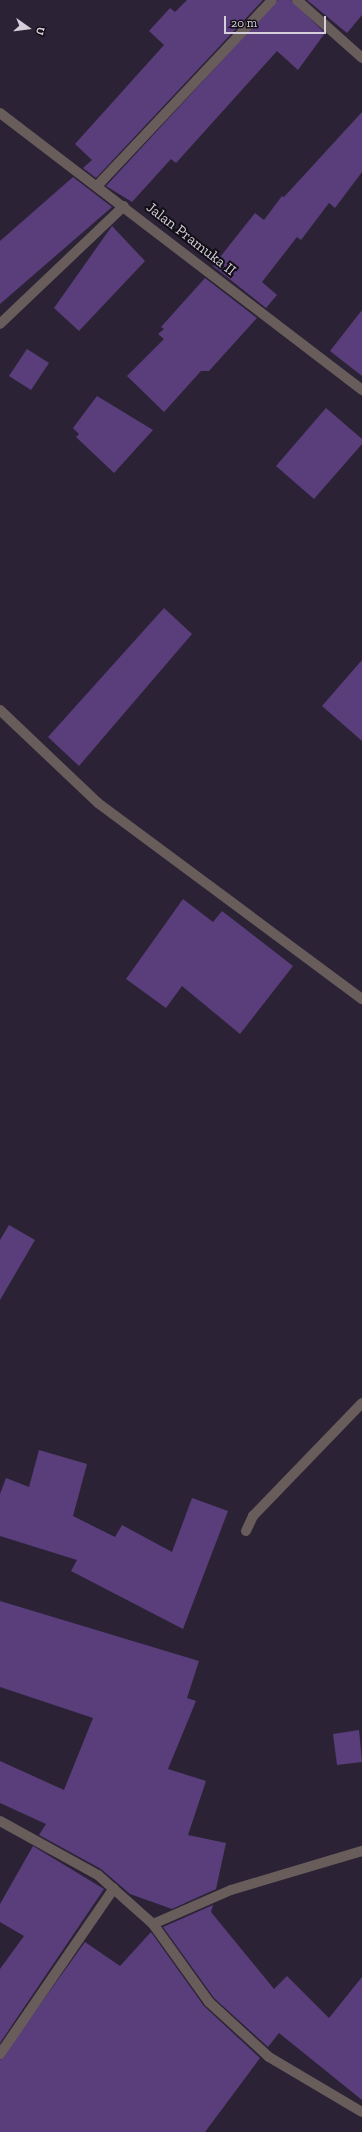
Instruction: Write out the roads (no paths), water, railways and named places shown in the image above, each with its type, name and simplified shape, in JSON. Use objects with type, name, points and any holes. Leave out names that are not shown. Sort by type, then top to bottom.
[{"type":"street","points":[[98,186],[272,0]]},
{"type":"street","points":[[297,0],[362,58]]},
{"type":"street","name":"Jalan Pramuka II","points":[[0,113],[98,186],[362,390]]},
{"type":"street","points":[[0,324],[124,206]]},
{"type":"street","points":[[0,710],[98,803],[362,999]]},
{"type":"street","points":[[246,1531],[253,1516],[361,1405]]},
{"type":"street","points":[[0,1822],[76,1861],[114,1888],[153,1924],[209,2002],[269,2057],[362,2112]]},
{"type":"street","points":[[153,1924],[231,1890],[362,1851]]},
{"type":"street","points":[[0,2054],[114,1888]]}]
